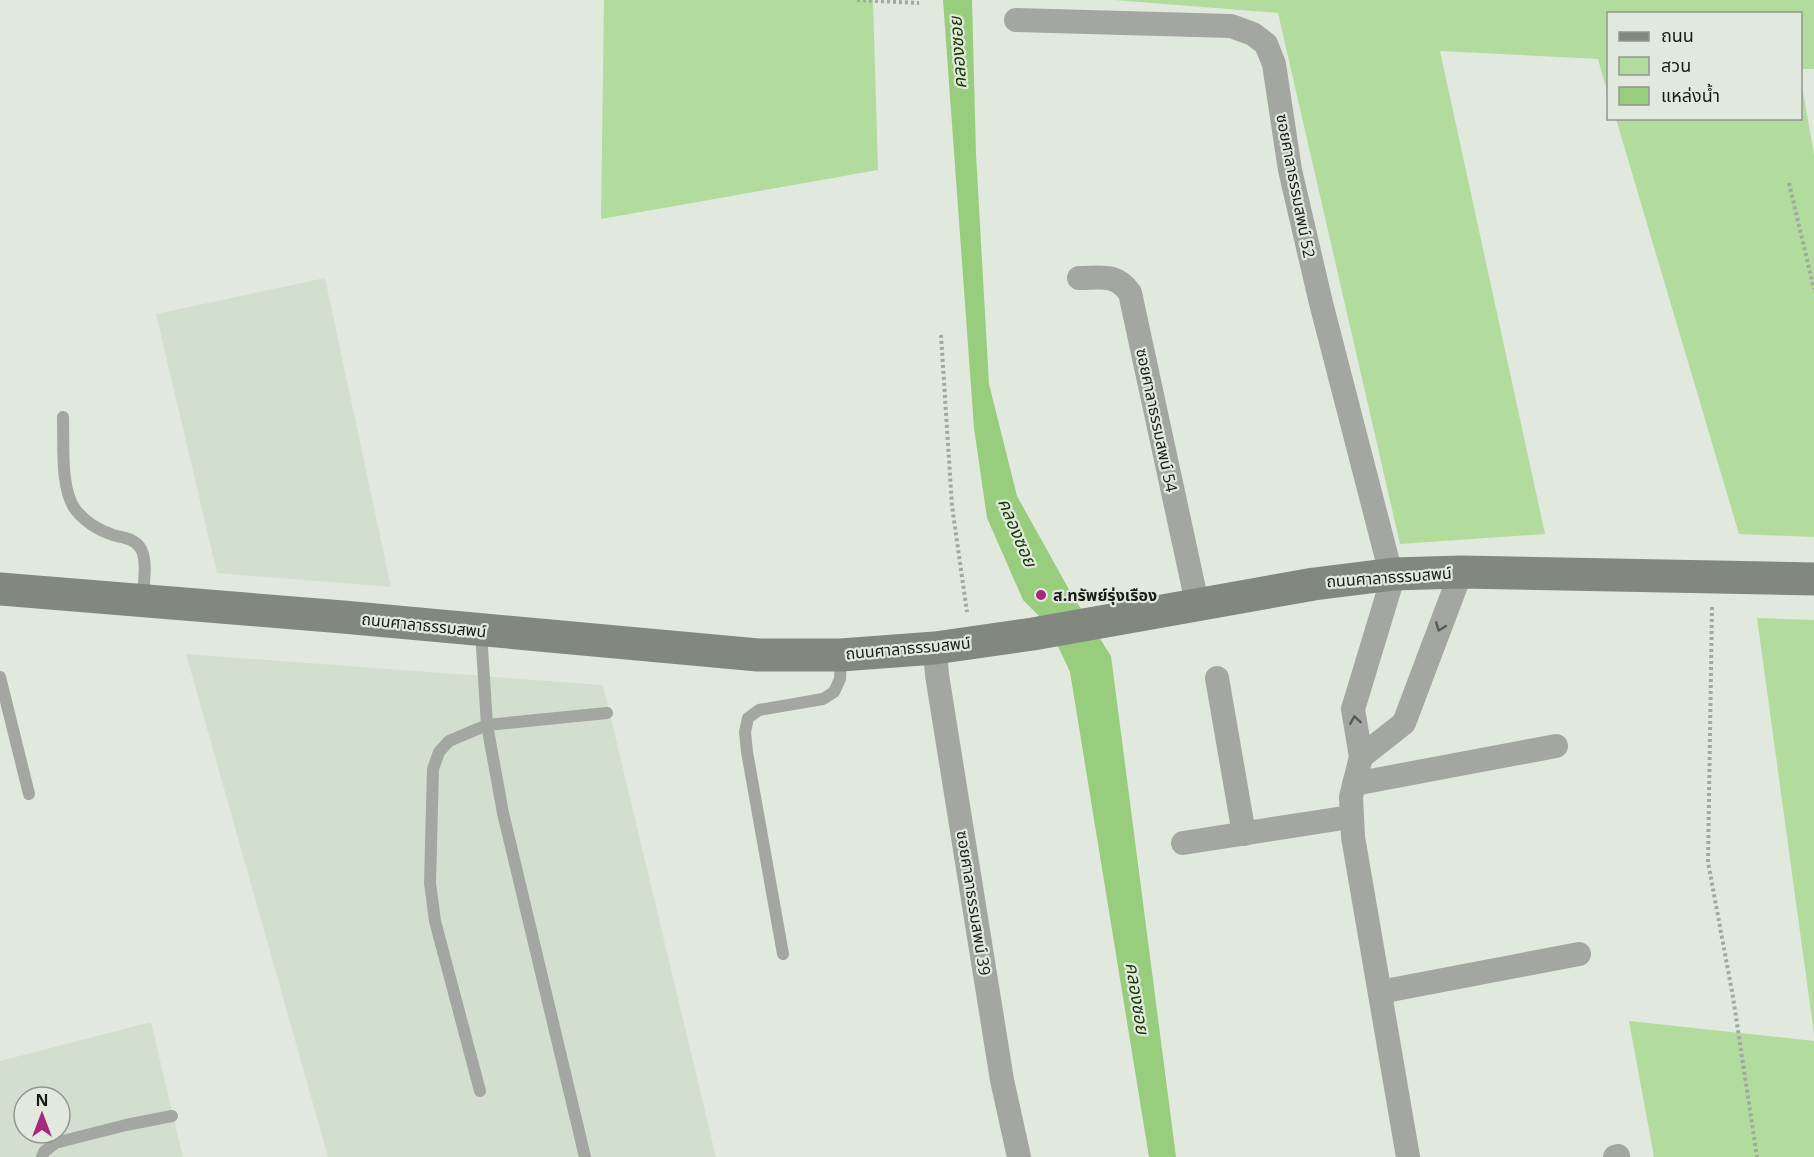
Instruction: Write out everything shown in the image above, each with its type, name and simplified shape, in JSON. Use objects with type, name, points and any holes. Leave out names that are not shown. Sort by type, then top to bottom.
[{"type":"street","name":"ซอยศาลาธรรมสพน์ 52","points":[[1016,20],[1232,26],[1253,34],[1266,44],[1274,64],[1290,170],[1321,303],[1393,574]]},
{"type":"street","name":"ซอยศาลาธรรมสพน์ 54","points":[[1078,278],[1110,278],[1123,282],[1130,293],[1197,603]]},
{"type":"street","name":"ถนนศาลาธรรมสพน์","points":[[0,589],[343,617],[758,655],[841,655],[972,643],[1033,634],[1197,603],[1393,574],[1461,572],[1814,579]]},
{"type":"street","points":[[1361,757],[1404,723],[1461,572]]},
{"type":"street","points":[[1393,574],[1353,709],[1361,757],[1351,797],[1350,817],[1408,1157]]},
{"type":"street","name":"ซอยศาลาธรรมสพน์ 39","points":[[935,648],[937,675],[1000,1068],[1019,1157]]},
{"type":"street","points":[[1217,678],[1244,834]]},
{"type":"street","points":[[1354,784],[1556,746]]},
{"type":"street","points":[[1183,843],[1350,817]]},
{"type":"street","points":[[1380,992],[1580,954]]},
{"type":"lane","points":[[63,417],[66,486],[74,507],[86,521],[111,534],[133,540],[141,549],[144,566],[143,602]]},
{"type":"lane","points":[[481,631],[486,725],[503,813],[585,1157]]},
{"type":"lane","points":[[783,954],[745,732],[748,718],[759,710],[823,699],[834,692],[840,679],[841,655]]},
{"type":"lane","points":[[0,677],[29,794]]},
{"type":"lane","points":[[480,1091],[435,921],[430,883],[433,769],[439,752],[448,741],[486,725],[607,713]]},
{"type":"lane","points":[[42,1157],[44,1152],[55,1143],[172,1116]]},
{"type":"path","points":[[857,0],[919,3]]},
{"type":"path","points":[[1789,183],[1814,289]]},
{"type":"path","points":[[941,335],[952,506],[972,643]]},
{"type":"path","points":[[1720,578],[1712,607],[1708,862],[1733,997],[1757,1157]]},
{"type":"shaded area","points":[[325,278],[391,587],[217,573],[156,314]]},
{"type":"shaded area","points":[[186,654],[603,685],[716,1157],[328,1157]]},
{"type":"shaded area","points":[[151,1022],[183,1157],[0,1157],[0,1061]]},
{"type":"green space","points":[[604,0],[873,0],[878,170],[601,219]]},
{"type":"green space","points":[[1114,0],[1814,0],[1814,69],[1802,69],[1802,12],[1607,12],[1607,91],[1598,59],[1440,51],[1545,534],[1400,544],[1278,13]]},
{"type":"green space","points":[[1802,86],[1814,154],[1814,537],[1739,534],[1616,120],[1802,120]]},
{"type":"green space","points":[[1757,618],[1814,620],[1814,1034]]},
{"type":"green space","points":[[1629,1021],[1814,1041],[1814,1157],[1654,1157]]},
{"type":"water","name":"คลองซอย","points":[[943,0],[972,0],[976,154],[989,384],[1017,496],[1071,593],[1111,656],[1176,1157],[1149,1157],[1070,672],[1048,625],[1023,600],[987,518],[974,428]]},
{"type":"place","name":"ส.ทรัพย์รุ่งเรือง","points":[[1041,595]]}]
